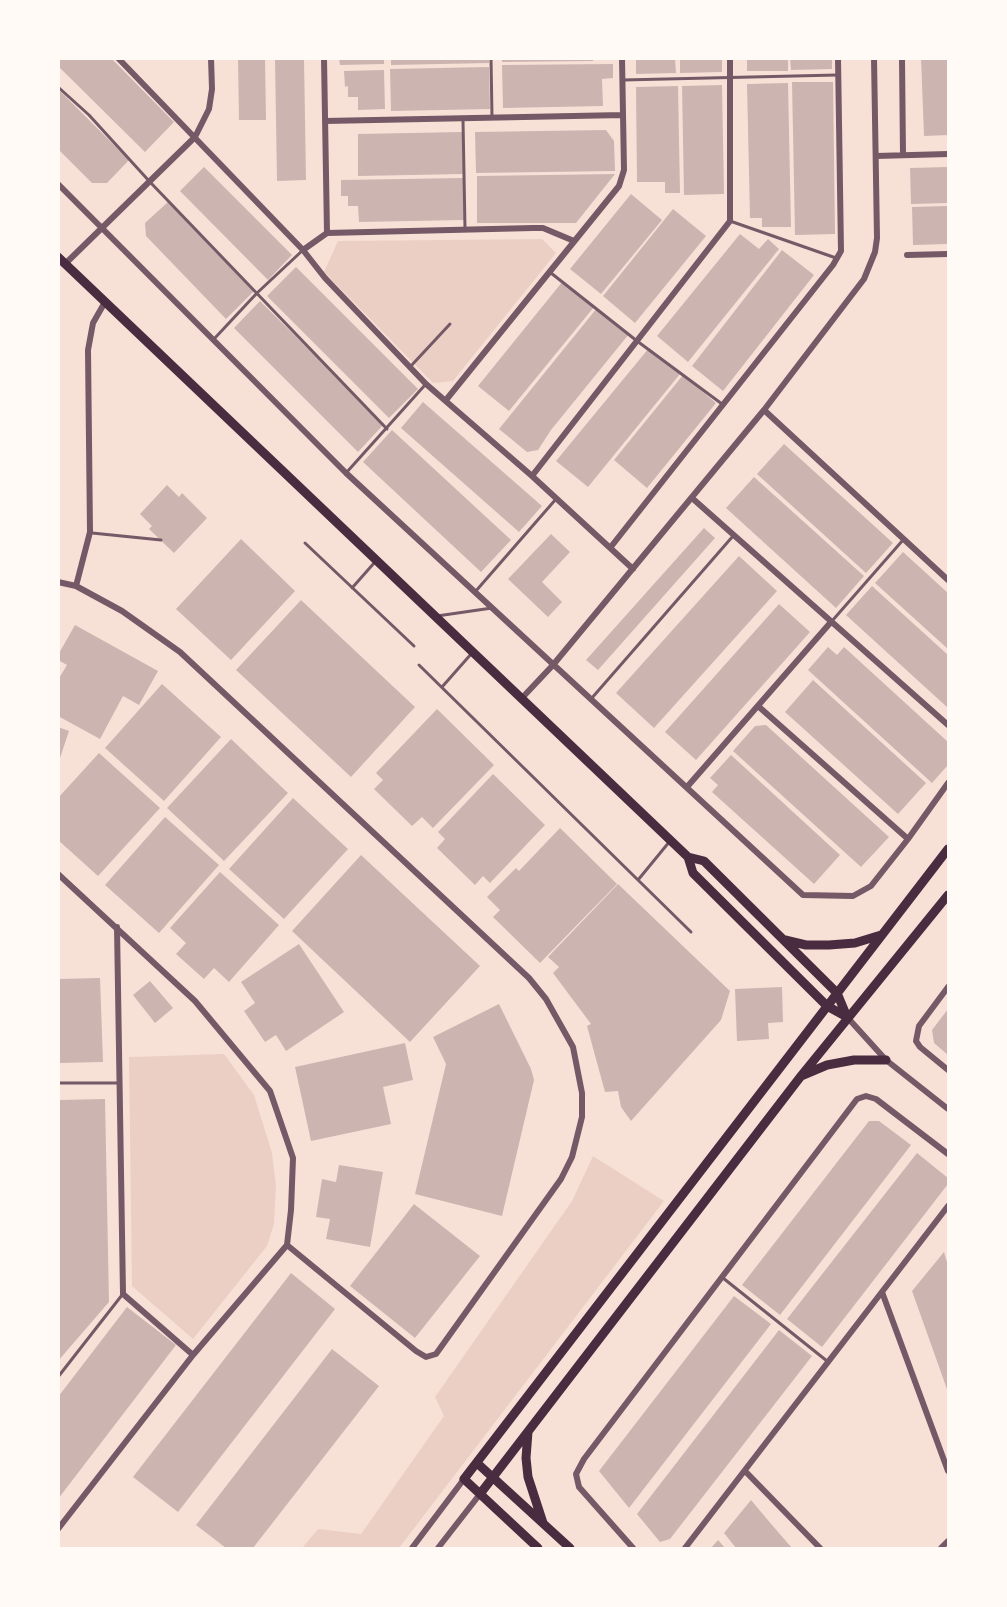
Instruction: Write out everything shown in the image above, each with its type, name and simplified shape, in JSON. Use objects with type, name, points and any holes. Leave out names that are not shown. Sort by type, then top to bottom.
[{"type":"main road","points":[[62,260],[688,857],[704,861],[837,993],[848,1017]]},
{"type":"main road","points":[[538,1548],[464,1479],[948,849]]},
{"type":"main road","points":[[688,857],[693,873],[827,1006],[848,1017]]},
{"type":"main road","points":[[480,1494],[801,1076],[948,895]]},
{"type":"main road","points":[[785,940],[806,945],[829,945],[855,943],[881,935]]},
{"type":"main road","points":[[801,1076],[827,1065],[854,1060],[886,1060]]},
{"type":"main road","points":[[528,1432],[526,1458],[528,1477],[543,1524]]},
{"type":"main road","points":[[477,1463],[570,1548]]},
{"type":"street","points":[[118,58],[303,250],[325,278],[426,384],[532,476],[633,569]]},
{"type":"street","points":[[62,260],[103,228],[195,137],[209,109],[212,90],[211,58]]},
{"type":"street","points":[[324,58],[327,233]]},
{"type":"street","points":[[446,400],[619,186],[624,170],[622,58]]},
{"type":"street","points":[[532,476],[730,221],[729,58]]},
{"type":"street","points":[[610,548],[841,251],[838,58]]},
{"type":"street","points":[[521,699],[554,665],[764,410],[864,279],[871,265],[877,237],[874,58]]},
{"type":"street","points":[[902,58],[903,155]]},
{"type":"street","points":[[326,121],[623,115]]},
{"type":"street","points":[[876,156],[948,154]]},
{"type":"street","points":[[58,184],[346,473],[803,895],[853,896],[871,886],[948,783]]},
{"type":"street","points":[[303,250],[327,233],[543,228],[574,242]]},
{"type":"street","points":[[907,255],[948,254]]},
{"type":"street","points":[[75,586],[90,532],[88,350],[93,323],[105,302]]},
{"type":"street","points":[[764,410],[948,580]]},
{"type":"street","points":[[692,498],[948,725]]},
{"type":"street","points":[[58,582],[75,586],[122,611],[180,652],[529,978],[546,999],[573,1047],[582,1093],[582,1117],[572,1157],[561,1179],[436,1354],[426,1357],[416,1351],[287,1245]]},
{"type":"street","points":[[687,787],[831,622]]},
{"type":"street","points":[[758,706],[908,839]]},
{"type":"street","points":[[58,874],[195,1001],[270,1091],[293,1158],[287,1245],[193,1355],[58,1529]]},
{"type":"street","points":[[117,927],[123,1294],[193,1355]]},
{"type":"street","points":[[948,989],[919,1026],[916,1041],[948,1070]]},
{"type":"street","points":[[848,1017],[886,1060],[948,1109]]},
{"type":"street","points":[[633,1548],[579,1487],[576,1474],[584,1459],[857,1099],[866,1095],[876,1099],[948,1154]]},
{"type":"street","points":[[685,1548],[948,1206]]},
{"type":"street","points":[[882,1292],[948,1471]]},
{"type":"street","points":[[745,1471],[820,1548]]},
{"type":"street","points":[[411,1548],[464,1479]]},
{"type":"street","points":[[438,1548],[480,1494]]},
{"type":"street","points":[[941,1548],[948,1541]]},
{"type":"lane","points":[[491,58],[492,117]]},
{"type":"lane","points":[[622,80],[838,75]]},
{"type":"lane","points":[[58,87],[89,115],[150,182],[387,429]]},
{"type":"lane","points":[[463,118],[465,229]]},
{"type":"lane","points":[[730,221],[836,259]]},
{"type":"lane","points":[[213,340],[257,293],[303,250]]},
{"type":"lane","points":[[549,272],[723,404]]},
{"type":"lane","points":[[410,367],[450,324]]},
{"type":"lane","points":[[346,473],[426,384]]},
{"type":"lane","points":[[475,592],[556,499]]},
{"type":"lane","points":[[90,532],[161,540]]},
{"type":"lane","points":[[591,699],[734,535]]},
{"type":"lane","points":[[831,622],[905,539]]},
{"type":"lane","points":[[305,543],[414,646]]},
{"type":"lane","points":[[352,588],[376,560]]},
{"type":"lane","points":[[435,616],[492,608]]},
{"type":"lane","points":[[442,687],[473,651]]},
{"type":"lane","points":[[419,665],[691,932]]},
{"type":"lane","points":[[638,880],[671,841]]},
{"type":"lane","points":[[58,1083],[121,1083]]},
{"type":"lane","points":[[723,1278],[828,1362]]},
{"type":"lane","points":[[58,1377],[123,1294]]},
{"type":"shaded area","points":[[542,239],[556,253],[453,381],[433,383],[324,272],[338,241]]},
{"type":"shaded area","points":[[224,1054],[254,1095],[272,1153],[276,1186],[274,1224],[267,1246],[193,1339],[132,1286],[129,1057]]},
{"type":"shaded area","points":[[593,1156],[664,1201],[399,1548],[302,1548],[318,1529],[361,1534],[444,1416],[435,1397],[572,1201]]},
{"type":"building","points":[[60,58],[111,58],[174,122],[145,152],[58,66]]},
{"type":"building","points":[[238,58],[265,58],[266,120],[239,120]]},
{"type":"building","points":[[275,58],[304,58],[306,180],[277,181]]},
{"type":"building","points":[[339,58],[384,58],[384,64],[340,65]]},
{"type":"building","points":[[391,58],[489,58],[489,63],[391,65]]},
{"type":"building","points":[[502,58],[593,58],[593,61],[502,62]]},
{"type":"building","points":[[636,58],[675,58],[676,73],[636,74]]},
{"type":"building","points":[[680,58],[722,58],[722,72],[680,73]]},
{"type":"building","points":[[747,58],[788,58],[788,71],[747,71]]},
{"type":"building","points":[[790,58],[832,58],[832,69],[791,70]]},
{"type":"building","points":[[921,58],[948,58],[948,135],[924,136]]},
{"type":"building","points":[[613,64],[613,78],[602,79],[603,106],[503,108],[502,65]]},
{"type":"building","points":[[489,67],[490,109],[391,111],[390,69]]},
{"type":"building","points":[[384,70],[385,109],[358,110],[358,97],[348,97],[344,71]]},
{"type":"building","points":[[792,82],[833,82],[835,234],[795,235]]},
{"type":"building","points":[[788,83],[791,227],[762,227],[762,218],[750,218],[747,84]]},
{"type":"building","points":[[722,85],[724,194],[684,195],[682,86]]},
{"type":"building","points":[[678,86],[680,193],[665,193],[665,182],[637,182],[636,87]]},
{"type":"building","points":[[58,89],[129,160],[107,183],[92,183],[58,149]]},
{"type":"building","points":[[606,130],[614,141],[615,171],[476,173],[475,132]]},
{"type":"building","points":[[462,132],[463,174],[358,176],[358,134]]},
{"type":"building","points":[[204,167],[292,255],[268,280],[180,191]]},
{"type":"building","points":[[948,167],[948,203],[911,204],[910,168]]},
{"type":"building","points":[[615,174],[576,223],[477,223],[477,176]]},
{"type":"building","points":[[463,178],[464,220],[359,222],[358,206],[348,206],[348,196],[341,196],[341,180]]},
{"type":"building","points":[[631,194],[662,220],[601,294],[570,269]]},
{"type":"building","points":[[169,201],[255,290],[226,319],[146,236],[145,223]]},
{"type":"building","points":[[948,206],[948,244],[913,245],[912,207]]},
{"type":"building","points":[[673,209],[706,236],[635,323],[603,296]]},
{"type":"building","points":[[740,234],[759,249],[768,239],[779,249],[688,362],[657,336]]},
{"type":"building","points":[[782,250],[814,275],[723,391],[692,366]]},
{"type":"building","points":[[296,267],[418,389],[389,418],[267,296]]},
{"type":"building","points":[[563,281],[594,307],[509,411],[478,386]]},
{"type":"building","points":[[260,301],[384,424],[358,452],[234,328]]},
{"type":"building","points":[[597,308],[629,334],[551,430],[538,450],[527,452],[499,429]]},
{"type":"building","points":[[649,348],[680,374],[588,487],[556,461]]},
{"type":"building","points":[[683,375],[716,403],[647,488],[614,460]]},
{"type":"building","points":[[423,402],[542,506],[519,532],[401,428]]},
{"type":"building","points":[[392,430],[511,540],[481,572],[363,462]]},
{"type":"building","points":[[784,444],[893,543],[866,573],[757,474]]},
{"type":"building","points":[[754,477],[864,576],[836,608],[726,508]]},
{"type":"building","points":[[167,485],[179,497],[182,493],[207,518],[174,553],[149,529],[152,526],[140,514]]},
{"type":"building","points":[[704,528],[715,538],[598,670],[586,660]]},
{"type":"building","points":[[551,534],[570,552],[542,582],[562,602],[548,617],[508,579]]},
{"type":"building","points":[[241,539],[295,591],[231,660],[176,609]]},
{"type":"building","points":[[903,552],[948,593],[948,649],[875,583]]},
{"type":"building","points":[[739,556],[777,591],[654,728],[616,693]]},
{"type":"building","points":[[872,586],[948,655],[948,708],[846,615]]},
{"type":"building","points":[[301,600],[415,707],[351,777],[236,670]]},
{"type":"building","points":[[779,604],[810,632],[696,760],[665,732]]},
{"type":"building","points":[[75,625],[158,671],[139,705],[123,696],[100,739],[58,716],[58,680],[67,665],[58,660],[58,655]]},
{"type":"building","points":[[828,647],[837,655],[844,647],[948,742],[948,765],[932,783],[808,670]]},
{"type":"building","points":[[813,680],[926,783],[898,814],[785,712]]},
{"type":"building","points":[[162,684],[221,737],[164,801],[105,748]]},
{"type":"building","points":[[437,709],[494,765],[433,828],[422,817],[412,826],[374,789],[383,780],[376,773]]},
{"type":"building","points":[[766,725],[889,837],[861,867],[733,751],[755,726]]},
{"type":"building","points":[[58,727],[69,731],[59,761],[58,761]]},
{"type":"building","points":[[231,739],[288,793],[224,861],[167,808]]},
{"type":"building","points":[[99,753],[160,808],[98,876],[58,840],[58,798]]},
{"type":"building","points":[[731,755],[840,855],[814,884],[712,792],[718,785],[710,778]]},
{"type":"building","points":[[493,774],[545,825],[490,883],[483,876],[475,885],[437,848],[445,839],[438,832]]},
{"type":"building","points":[[293,798],[348,849],[284,919],[229,869]]},
{"type":"building","points":[[165,817],[219,865],[159,933],[105,885]]},
{"type":"building","points":[[560,828],[617,884],[540,963],[493,917],[500,910],[487,897],[516,868],[519,871]]},
{"type":"building","points":[[361,855],[480,966],[410,1042],[292,931]]},
{"type":"building","points":[[220,872],[279,925],[229,982],[214,968],[204,979],[176,954],[186,943],[170,928]]},
{"type":"building","points":[[618,884],[730,991],[721,1020],[631,1121],[621,1107],[618,1091],[605,1092],[587,1026],[591,1024],[553,973],[559,967],[548,957]]},
{"type":"building","points":[[299,944],[344,1012],[286,1051],[276,1035],[265,1042],[244,1011],[255,1003],[241,982]]},
{"type":"building","points":[[100,978],[103,1062],[58,1063],[58,979]]},
{"type":"building","points":[[150,981],[173,1008],[155,1023],[133,995]]},
{"type":"building","points":[[782,987],[783,1022],[768,1023],[769,1039],[737,1041],[735,989]]},
{"type":"building","points":[[499,1004],[531,1069],[534,1080],[502,1216],[415,1194],[446,1064],[433,1037]]},
{"type":"building","points":[[948,1009],[948,1055],[934,1043],[932,1030]]},
{"type":"building","points":[[405,1043],[413,1080],[383,1087],[391,1124],[311,1141],[295,1067]]},
{"type":"building","points":[[105,1099],[109,1302],[58,1361],[58,1100]]},
{"type":"building","points":[[869,1121],[879,1121],[911,1145],[780,1315],[742,1285]]},
{"type":"building","points":[[917,1153],[948,1178],[948,1184],[822,1347],[787,1319]]},
{"type":"building","points":[[339,1165],[383,1172],[370,1247],[326,1239],[330,1219],[316,1217],[322,1179],[336,1182]]},
{"type":"building","points":[[414,1204],[480,1256],[415,1338],[350,1286]]},
{"type":"building","points":[[944,1252],[948,1266],[948,1392],[912,1291]]},
{"type":"building","points":[[291,1273],[335,1309],[178,1512],[133,1477]]},
{"type":"building","points":[[734,1296],[771,1324],[629,1508],[599,1471]]},
{"type":"building","points":[[127,1307],[176,1345],[58,1499],[58,1397]]},
{"type":"building","points":[[779,1330],[812,1356],[670,1539],[660,1542],[637,1514]]},
{"type":"building","points":[[332,1349],[379,1386],[253,1548],[226,1548],[196,1525]]},
{"type":"building","points":[[751,1500],[792,1548],[736,1548],[724,1533]]},
{"type":"building","points":[[718,1540],[725,1548],[711,1548]]}]
